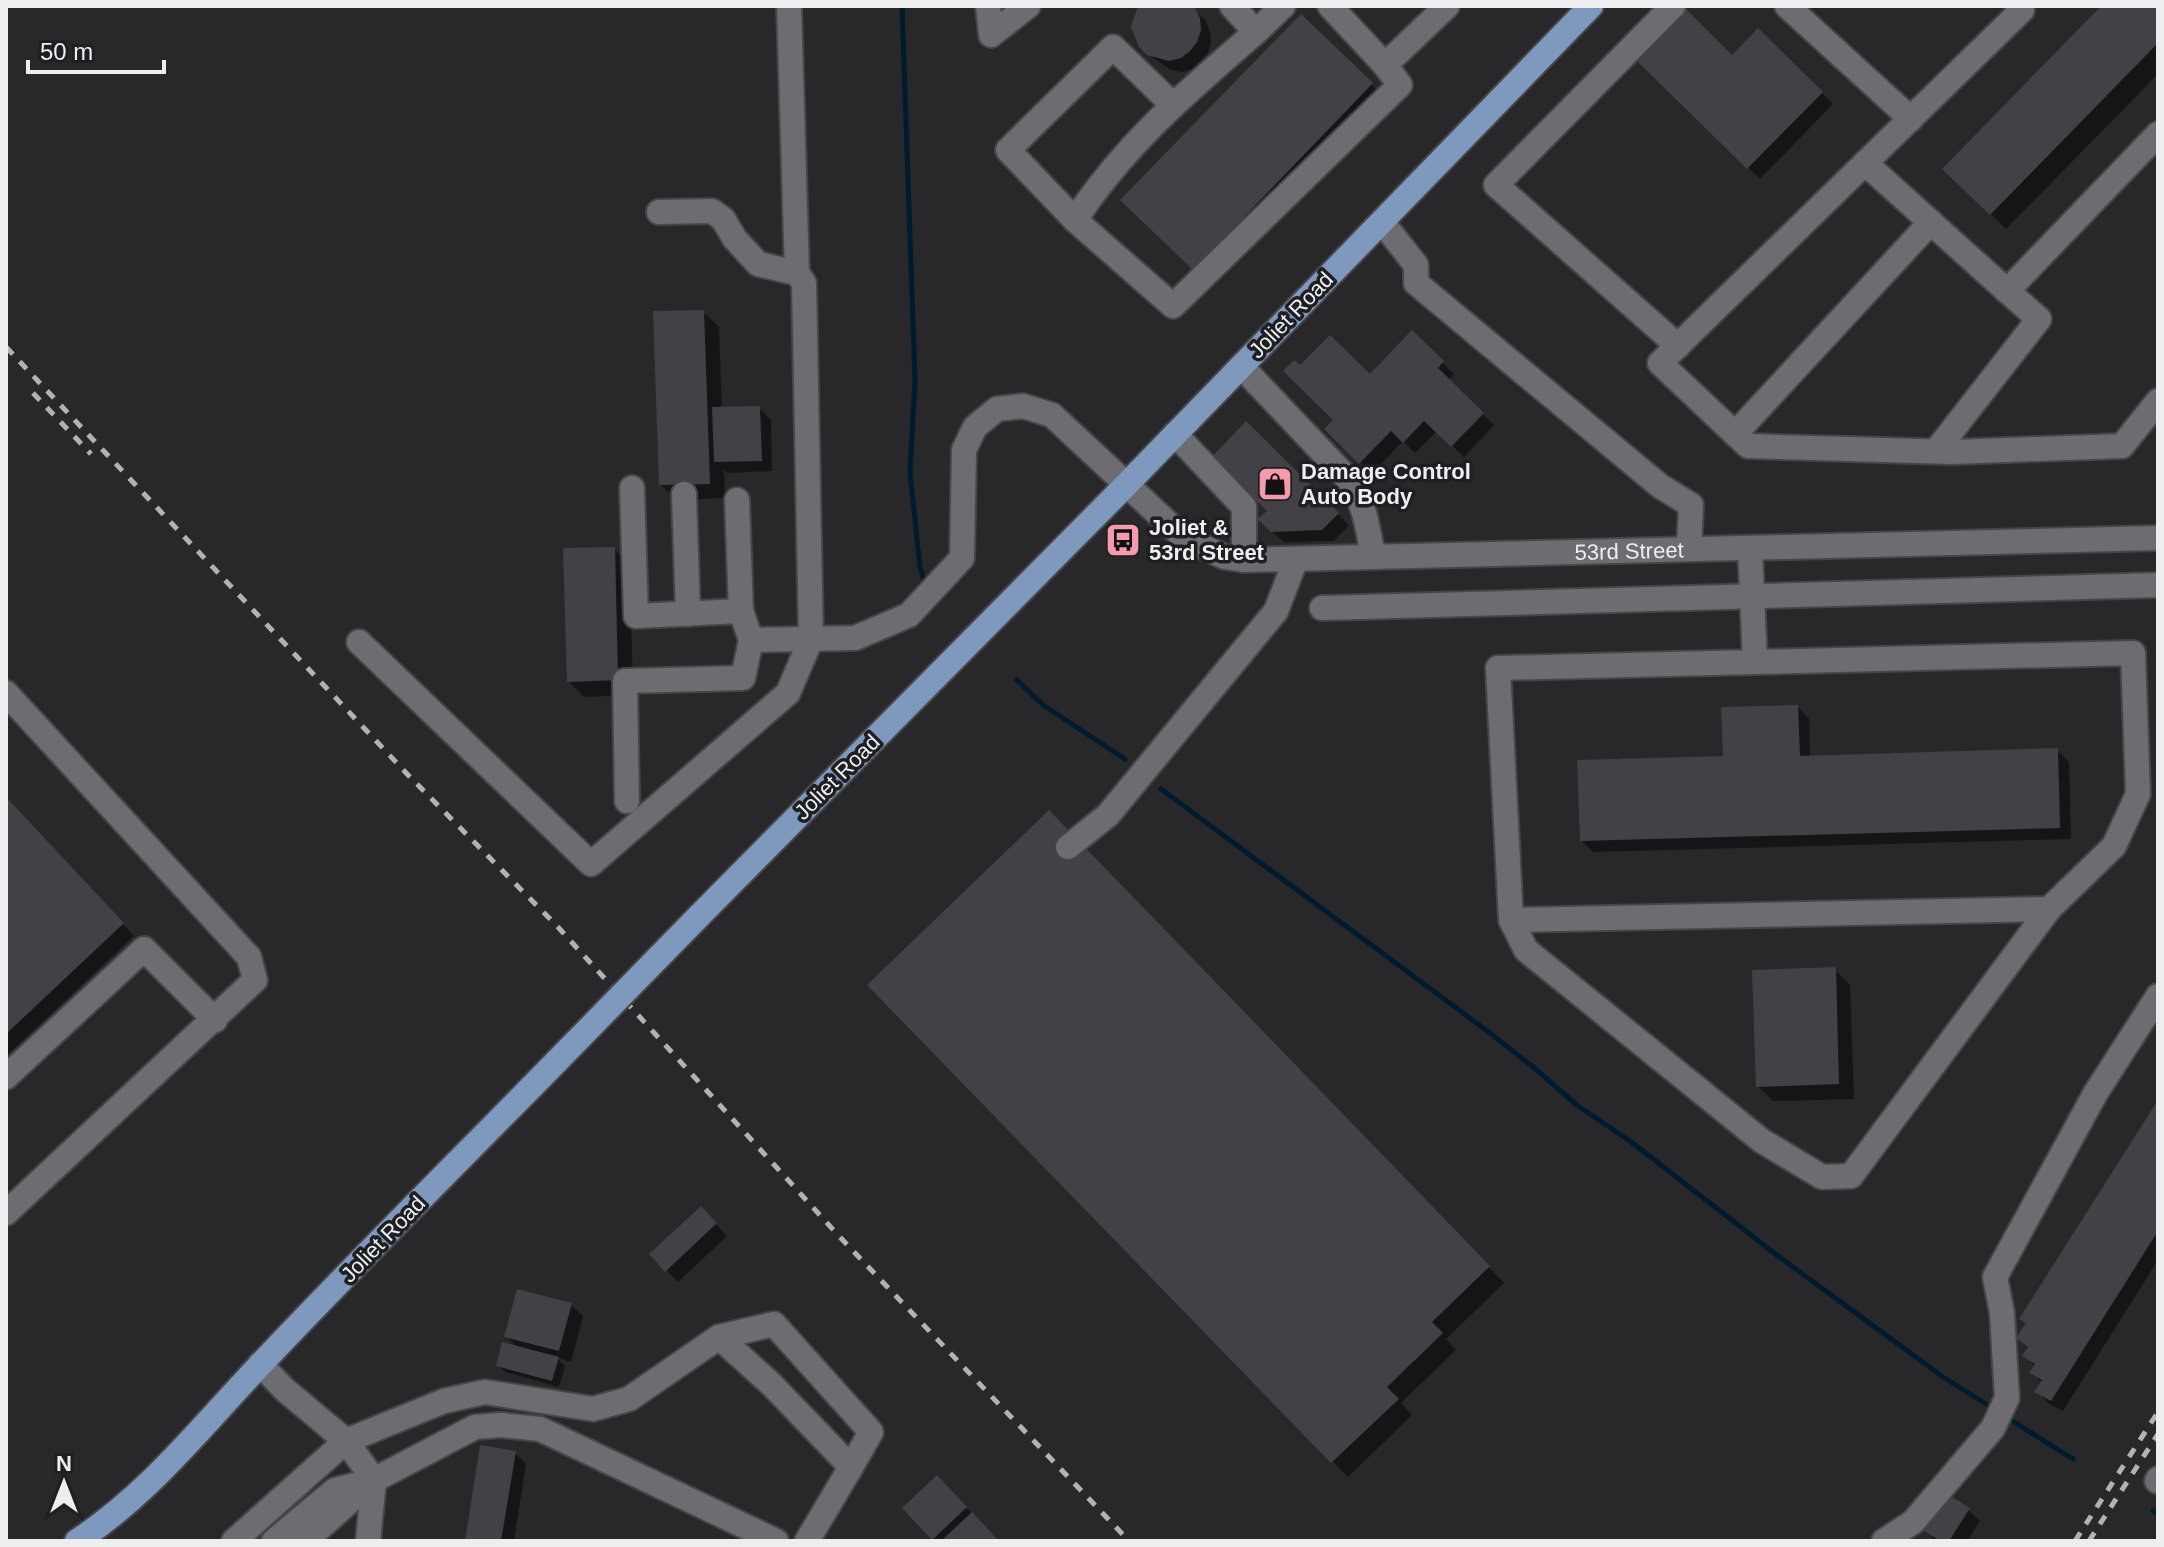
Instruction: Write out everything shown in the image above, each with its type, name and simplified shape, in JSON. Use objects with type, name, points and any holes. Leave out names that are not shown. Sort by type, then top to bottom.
[{"type":"main road","name":"Joliet Road","points":[[77,1541],[150,1484],[260,1364],[1126,485],[1591,6]]},
{"type":"street","points":[[359,642],[591,864],[788,693],[811,639],[804,283],[797,273],[789,6]]},
{"type":"street","points":[[988,6],[991,35],[1028,6]]},
{"type":"street","points":[[1232,6],[1256,32]]},
{"type":"street","points":[[1075,220],[1109,172],[1173,105],[1283,6]]},
{"type":"street","points":[[1173,105],[1113,47],[1008,150],[1075,220],[1173,306],[1400,85],[1330,6]]},
{"type":"street","points":[[1385,65],[1447,6]]},
{"type":"street","points":[[1673,6],[1496,185],[1678,346]]},
{"type":"street","points":[[1787,6],[1911,119]]},
{"type":"street","points":[[2018,6],[2022,10],[1660,363],[1748,446],[1936,451],[2122,446],[2158,401]]},
{"type":"street","points":[[2007,291],[2158,134]]},
{"type":"street","points":[[1865,163],[2039,319],[1936,451]]},
{"type":"street","points":[[659,212],[712,211],[723,219],[735,239],[758,264],[797,273]]},
{"type":"street","points":[[1382,222],[1416,265],[1416,283],[1660,486],[1691,505],[1689,549]]},
{"type":"street","points":[[1735,434],[1931,222]]},
{"type":"street","points":[[1241,366],[1349,480],[1367,516],[1373,557]]},
{"type":"street","name":"53rd Street","points":[[811,639],[855,638],[909,615],[962,558],[964,450],[975,427],[997,409],[1023,406],[1052,415],[1184,538],[1225,557],[1244,560],[2158,538]]},
{"type":"street","points":[[1175,434],[1244,507],[1244,560]]},
{"type":"street","points":[[632,488],[636,616],[741,611]]},
{"type":"street","points":[[684,494],[688,614]]},
{"type":"street","points":[[627,801],[625,681],[743,678],[751,640],[741,611],[737,500]]},
{"type":"street","points":[[1750,548],[1755,662]]},
{"type":"street","points":[[1068,847],[1108,815],[1276,611],[1296,559]]},
{"type":"street","points":[[1322,608],[2158,585]]},
{"type":"street","points":[[751,640],[811,639]]},
{"type":"street","points":[[2133,653],[2138,794],[2114,846],[2049,909],[1851,1176],[1822,1177],[1762,1141],[1526,950],[1511,920],[1498,668],[2133,653]]},
{"type":"street","points":[[6,693],[249,957],[255,980],[6,1213]]},
{"type":"street","points":[[1511,920],[2049,909]]},
{"type":"street","points":[[6,1077],[144,949],[215,1020]]},
{"type":"street","points":[[1884,1541],[1913,1522],[1993,1428],[2007,1398],[2002,1313],[1995,1277],[2095,1094],[2158,996]]},
{"type":"street","points":[[234,1541],[346,1441],[444,1401],[485,1392],[593,1409],[629,1399],[719,1337],[774,1324],[871,1432],[807,1541]]},
{"type":"street","points":[[719,1337],[771,1384],[851,1467]]},
{"type":"street","points":[[260,1364],[284,1389],[346,1441],[374,1480],[364,1536]]},
{"type":"street","points":[[274,1541],[335,1490],[374,1480],[475,1427],[501,1425],[540,1429],[776,1541]]},
{"type":"street","points":[[305,1541],[374,1480]]},
{"type":"building","points":[[1138,6],[1194,6],[1201,30],[1197,42],[1181,58],[1169,61],[1147,55],[1139,47],[1131,27]]},
{"type":"building","points":[[2101,6],[2158,6],[2158,43],[1990,215],[1942,169]]},
{"type":"building","points":[[1686,9],[1732,55],[1758,28],[1823,92],[1747,169],[1636,60]]},
{"type":"building","points":[[1301,14],[1373,83],[1193,270],[1120,200]]},
{"type":"building","points":[[704,310],[710,484],[659,485],[653,311]]},
{"type":"building","points":[[1412,330],[1444,361],[1438,368],[1484,413],[1451,447],[1424,421],[1403,443],[1391,431],[1359,464],[1324,429],[1333,420],[1283,371],[1294,360],[1300,365],[1330,335],[1370,374]]},
{"type":"building","points":[[760,406],[762,461],[714,462],[712,407]]},
{"type":"building","name":"Damage Control Auto Body","points":[[1246,421],[1339,513],[1322,530],[1271,532],[1257,519],[1267,511],[1212,457]]},
{"type":"building","points":[[615,547],[618,680],[567,682],[563,548]]},
{"type":"building","points":[[1798,705],[1800,756],[2058,748],[2060,828],[1580,841],[1577,760],[1723,756],[1721,707]]},
{"type":"building","points":[[6,797],[124,923],[6,1034]]},
{"type":"building","points":[[1049,810],[1490,1266],[1432,1322],[1443,1333],[1387,1387],[1399,1399],[1331,1463],[867,985]]},
{"type":"building","points":[[1836,967],[1839,1084],[1756,1087],[1752,970]]},
{"type":"building","points":[[2158,1100],[2158,1231],[2051,1401],[2034,1392],[2042,1380],[2029,1373],[2035,1364],[2022,1356],[2028,1347],[2016,1338],[2026,1323],[2019,1319]]},
{"type":"building","points":[[701,1206],[717,1223],[665,1272],[649,1254]]},
{"type":"building","points":[[517,1289],[572,1303],[559,1351],[504,1337]]},
{"type":"building","points":[[502,1342],[559,1357],[552,1381],[496,1366]]},
{"type":"building","points":[[480,1445],[516,1451],[501,1541],[465,1541]]},
{"type":"building","points":[[937,1475],[967,1507],[932,1540],[902,1508]]},
{"type":"building","points":[[1944,1492],[1970,1508],[1949,1541],[1940,1541],[1921,1529]]},
{"type":"building","points":[[972,1512],[999,1541],[941,1541]]},
{"type":"waterway","points":[[902,6],[915,380],[910,473],[920,567],[925,583]]},
{"type":"waterway","points":[[1017,680],[1043,705],[1125,759]]},
{"type":"waterway","points":[[1161,789],[1482,1027],[1578,1106],[1630,1141],[1778,1256],[1943,1377],[1994,1409]]},
{"type":"waterway","points":[[2006,1417],[2073,1459]]},
{"type":"waterway","points":[[2153,1511],[2158,1514]]},
{"type":"railway","points":[[6,347],[410,777],[557,926],[838,1235],[1129,1541]]},
{"type":"railway","points":[[33,393],[91,454]]},
{"type":"railway","points":[[2075,1541],[2158,1412]]},
{"type":"railway","points":[[2089,1541],[2158,1434]]},
{"type":"place","name":"Damage Control Auto Body","points":[[1275,484]]},
{"type":"place","name":"Joliet & 53rd Street","points":[[1123,540]]}]
